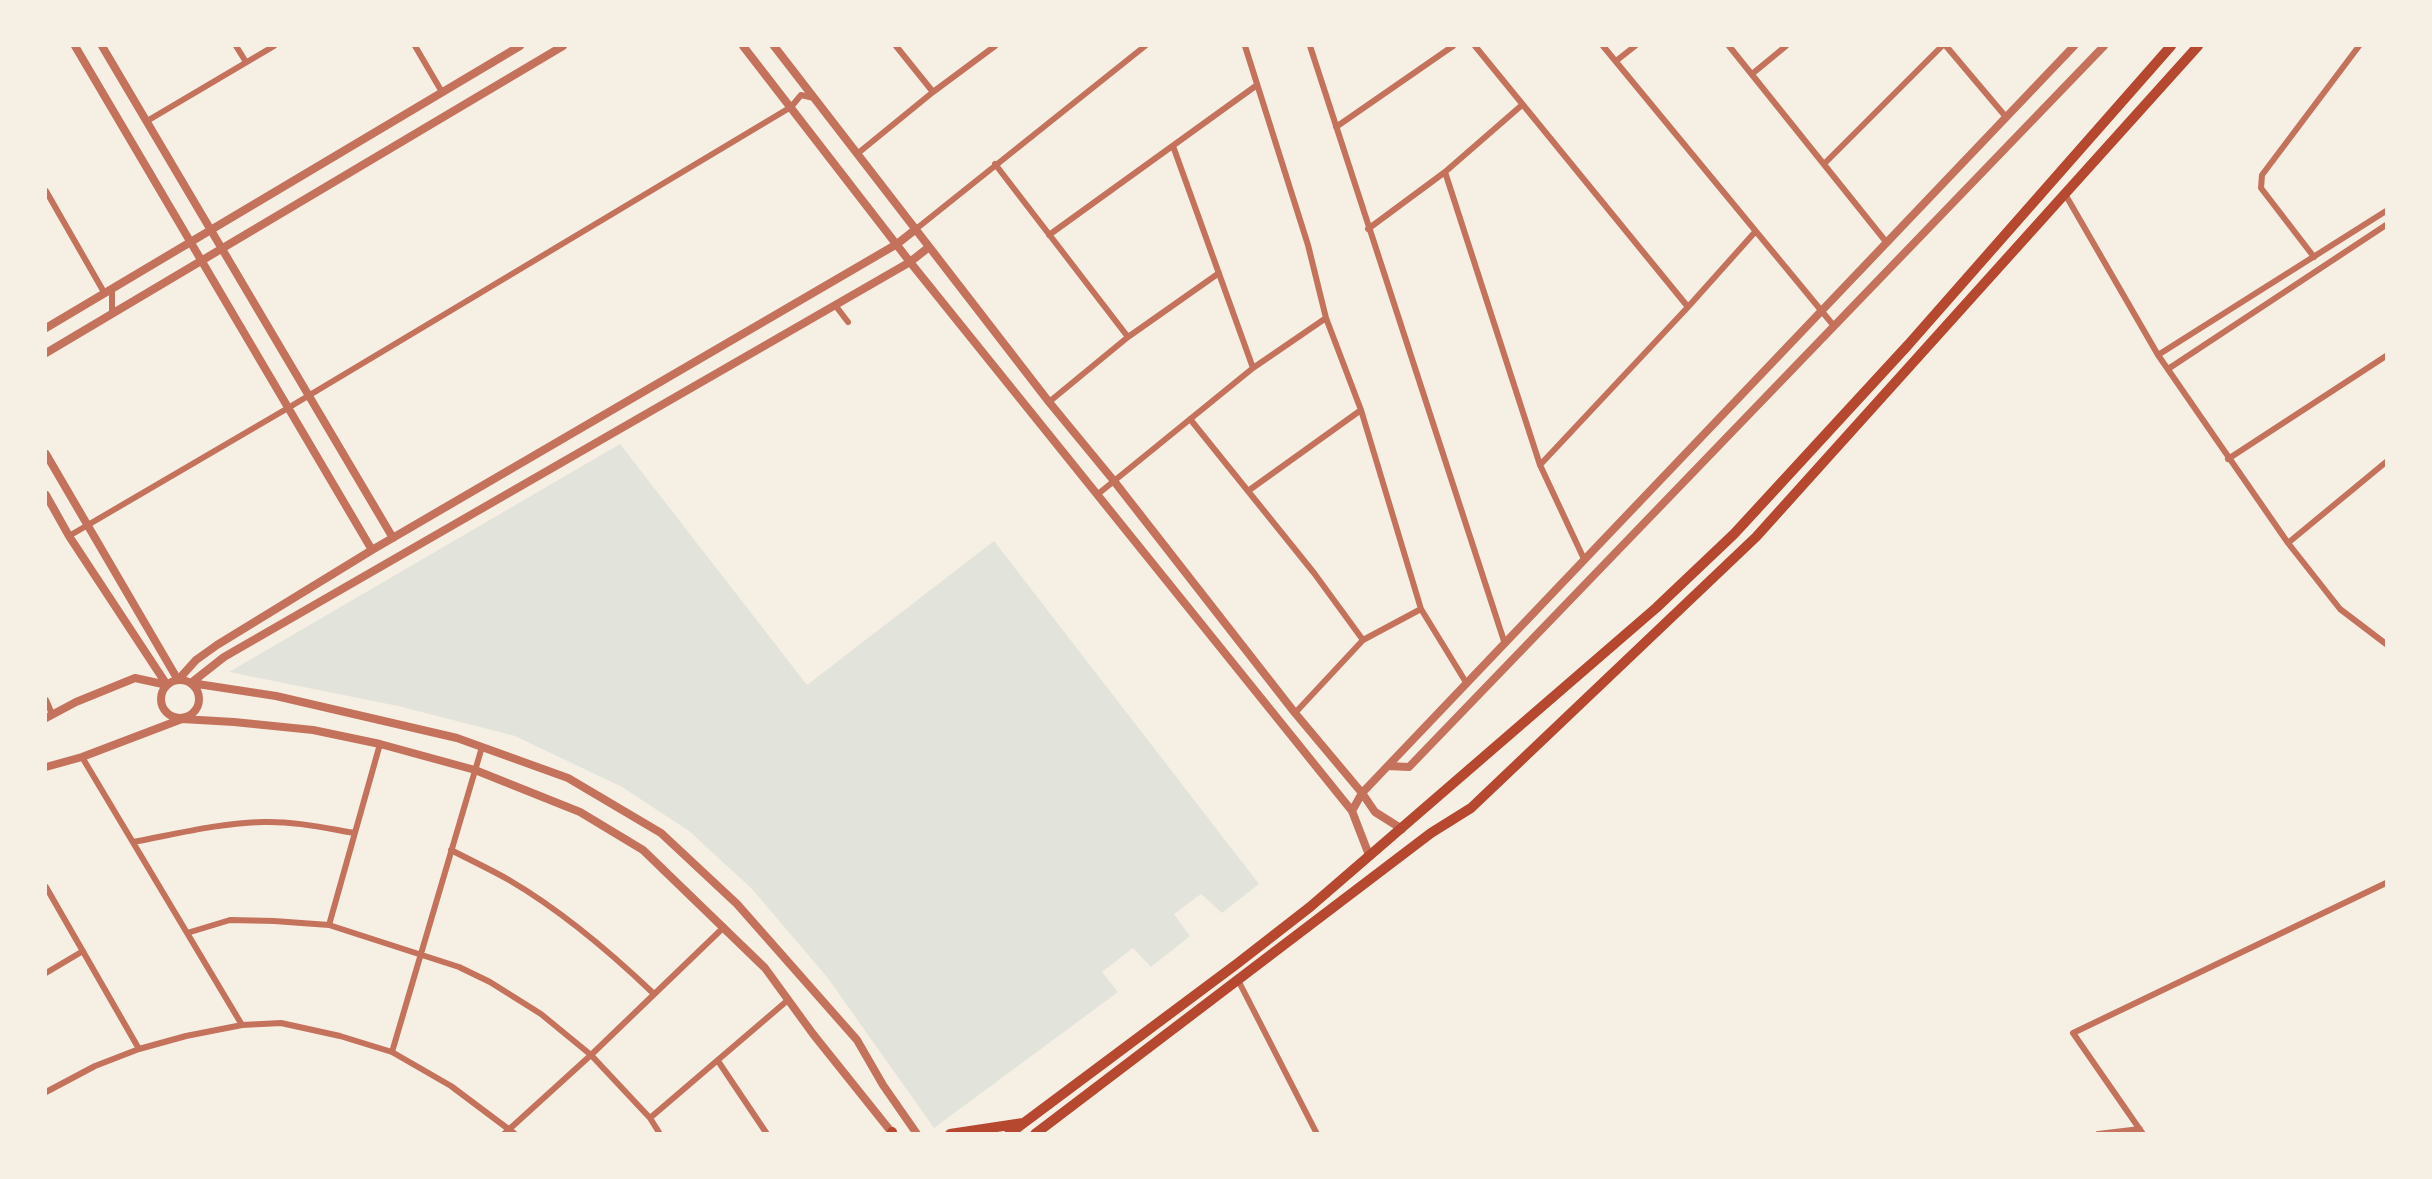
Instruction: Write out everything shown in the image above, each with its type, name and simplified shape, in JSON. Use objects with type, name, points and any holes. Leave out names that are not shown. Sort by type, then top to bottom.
[{"type":"main road","points":[[1009,1133],[1310,907],[1656,608],[1734,534],[1926,324],[2171,46]]},
{"type":"main road","points":[[1035,1133],[1431,833],[1471,808],[1756,537],[2198,46]]},
{"type":"main road","points":[[950,1133],[1026,1122]]},
{"type":"street","points":[[75,46],[372,550]]},
{"type":"street","points":[[102,46],[393,538]]},
{"type":"street","points":[[236,46],[246,62]]},
{"type":"street","points":[[147,121],[274,46]]},
{"type":"street","points":[[415,46],[442,92]]},
{"type":"street","points":[[46,328],[520,46]]},
{"type":"street","points":[[46,353],[563,46]]},
{"type":"street","points":[[743,46],[910,262],[1352,811],[1369,855]]},
{"type":"street","points":[[774,46],[856,155],[1295,713],[1375,812],[1402,829]]},
{"type":"street","points":[[896,46],[933,92]]},
{"type":"street","points":[[856,155],[995,46]]},
{"type":"street","points":[[892,1133],[765,968],[643,850],[580,812],[475,770],[380,744],[313,730],[170,716],[162,707],[160,695],[167,685],[178,680],[196,660],[217,645],[372,550],[897,244],[1146,46]]},
{"type":"street","points":[[1245,46],[1308,244],[1326,318],[1361,410],[1421,609],[1467,684]]},
{"type":"street","points":[[1310,46],[1505,644]]},
{"type":"street","points":[[1336,127],[1453,46]]},
{"type":"street","points":[[1475,46],[1688,307]]},
{"type":"street","points":[[1603,46],[1835,326]]},
{"type":"street","points":[[1616,61],[1635,46]]},
{"type":"street","points":[[1729,46],[1887,243]]},
{"type":"street","points":[[1752,74],[1786,46]]},
{"type":"street","points":[[1824,164],[1944,46],[2006,117]]},
{"type":"street","points":[[1388,766],[1409,767],[2104,46]]},
{"type":"street","points":[[2314,257],[2261,188],[2262,175],[2359,46]]},
{"type":"street","points":[[1352,811],[1362,793],[1887,243],[2068,48]]},
{"type":"street","points":[[1049,235],[1257,85]]},
{"type":"street","points":[[69,536],[791,107],[801,95],[814,98]]},
{"type":"street","points":[[1368,229],[1445,172],[1522,105]]},
{"type":"street","points":[[1173,146],[1253,368]]},
{"type":"street","points":[[995,164],[1128,337]]},
{"type":"street","points":[[1445,172],[1540,466],[1584,559]]},
{"type":"street","points":[[46,191],[108,292],[112,314]]},
{"type":"street","points":[[2065,194],[2158,355],[2228,459],[2288,543],[2340,609],[2386,644]]},
{"type":"street","points":[[2158,355],[2386,211]]},
{"type":"street","points":[[2168,369],[2386,225]]},
{"type":"street","points":[[1540,466],[1755,232]]},
{"type":"street","points":[[191,683],[224,657],[910,262],[929,247]]},
{"type":"street","points":[[1049,402],[1128,337],[1219,273]]},
{"type":"street","points":[[835,305],[848,322]]},
{"type":"street","points":[[1098,494],[1253,368],[1326,318]]},
{"type":"street","points":[[2228,459],[2386,356]]},
{"type":"street","points":[[1248,491],[1361,410]]},
{"type":"street","points":[[1189,419],[1314,572],[1363,640]]},
{"type":"street","points":[[46,454],[178,680],[276,696],[457,738],[569,778],[661,833],[737,904],[857,1040],[883,1085],[917,1133]]},
{"type":"street","points":[[2288,543],[2386,462]]},
{"type":"street","points":[[46,495],[69,536],[167,685]]},
{"type":"street","points":[[1295,713],[1363,640],[1421,609]]},
{"type":"street","points":[[46,700],[49,716],[135,678],[167,685]]},
{"type":"street","points":[[46,766],[82,757],[189,717],[198,707],[199,694],[191,683]]},
{"type":"street","points":[[329,925],[380,744]]},
{"type":"street","points":[[392,1052],[482,747]]},
{"type":"street","points":[[82,757],[242,1025]]},
{"type":"street","points":[[133,842],[221,825],[264,822],[355,833]]},
{"type":"street","points":[[450,850],[538,898],[608,950],[653,993]]},
{"type":"street","points":[[2141,1131],[2073,1033],[2386,883]]},
{"type":"street","points":[[46,887],[139,1049]]},
{"type":"street","points":[[187,933],[230,920],[274,920],[329,925],[459,967],[490,982],[541,1014],[591,1055],[650,1118],[660,1133]]},
{"type":"street","points":[[504,1133],[512,1131],[724,927]]},
{"type":"street","points":[[46,973],[83,951]]},
{"type":"street","points":[[1238,980],[1317,1133]]},
{"type":"street","points":[[650,1118],[789,1000]]},
{"type":"street","points":[[46,1092],[95,1066],[139,1049],[242,1025],[281,1023],[340,1036],[392,1052],[451,1086],[512,1131]]},
{"type":"street","points":[[718,1061],[767,1133]]},
{"type":"street","points":[[2098,1133],[2141,1131]]},
{"type":"shaded area","points":[[620,444],[807,685],[994,541],[1259,884],[1222,913],[1201,894],[1174,914],[1190,936],[1151,967],[1133,948],[1102,972],[1118,992],[934,1128],[827,977],[752,889],[689,831],[622,787],[515,736],[398,706],[229,672]]}]
